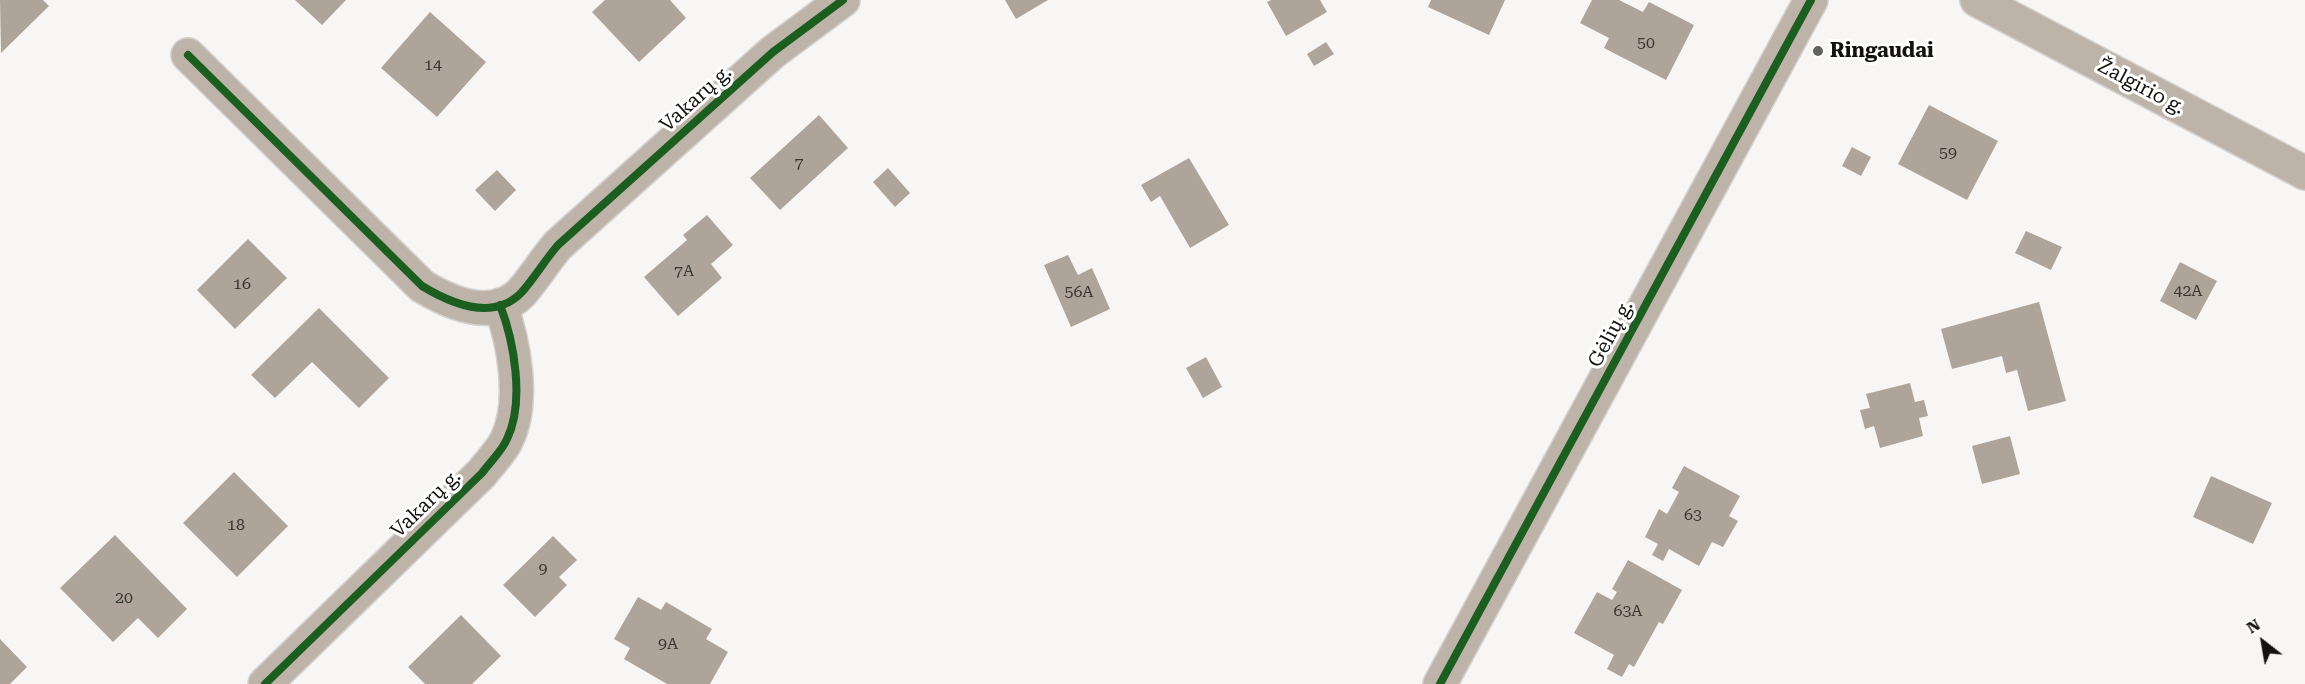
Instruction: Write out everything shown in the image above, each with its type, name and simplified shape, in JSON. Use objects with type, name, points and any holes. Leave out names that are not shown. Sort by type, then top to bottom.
[{"type":"street","name":"Vakarų g.","points":[[188,56],[422,286],[446,301],[471,308],[500,305],[520,294],[539,266],[558,245],[773,52],[843,0]]},
{"type":"street","name":"Gėlių g.","points":[[1440,684],[1810,0]]},
{"type":"street","name":"Žalgirio g.","points":[[1977,0],[2305,173]]},
{"type":"street","name":"Vakarų g.","points":[[265,684],[482,473],[508,438],[514,406],[516,368],[512,334],[500,305]]},
{"type":"building","points":[[0,0],[43,0],[49,6],[1,53]]},
{"type":"building","points":[[295,0],[346,0],[322,25]]},
{"type":"building","points":[[605,0],[670,0],[686,18],[639,62],[592,12]]},
{"type":"building","points":[[1005,0],[1048,0],[1016,19]]},
{"type":"building","points":[[1271,0],[1320,0],[1327,12],[1286,36],[1267,2]]},
{"type":"building","points":[[1431,0],[1505,0],[1489,35],[1428,7]]},
{"type":"building","points":[[1592,0],[1619,0],[1643,12],[1649,2],[1694,25],[1666,80],[1604,48],[1609,38],[1580,23]]},
{"type":"building","points":[[430,12],[486,62],[437,117],[381,68]]},
{"type":"building","points":[[1326,42],[1334,54],[1314,66],[1307,54]]},
{"type":"building","points":[[1929,105],[1998,141],[1967,200],[1898,164]]},
{"type":"building","points":[[819,115],[848,148],[780,210],[750,178]]},
{"type":"building","points":[[1852,147],[1871,157],[1861,176],[1842,166]]},
{"type":"building","points":[[1189,158],[1229,225],[1190,248],[1160,196],[1151,202],[1141,185]]},
{"type":"building","points":[[888,168],[910,193],[895,207],[873,182]]},
{"type":"building","points":[[497,170],[516,190],[495,211],[475,190]]},
{"type":"building","points":[[707,215],[733,245],[711,264],[722,278],[678,316],[644,277],[687,240],[683,235]]},
{"type":"building","points":[[2026,231],[2062,247],[2051,270],[2015,253]]},
{"type":"building","points":[[248,239],[287,278],[235,329],[197,290]]},
{"type":"building","points":[[1068,255],[1078,275],[1092,268],[1110,309],[1071,327],[1044,265]]},
{"type":"building","points":[[2180,262],[2217,281],[2196,320],[2160,301]]},
{"type":"building","points":[[2039,302],[2066,401],[2028,411],[2017,370],[2006,373],[2002,356],[1952,369],[1941,329]]},
{"type":"building","points":[[319,308],[389,378],[359,408],[312,362],[275,398],[251,375]]},
{"type":"building","points":[[1206,357],[1222,387],[1203,398],[1186,368]]},
{"type":"building","points":[[1910,383],[1915,402],[1924,400],[1928,416],[1919,418],[1923,436],[1880,448],[1874,426],[1865,429],[1860,410],[1870,408],[1866,394]]},
{"type":"building","points":[[2010,436],[2020,474],[1982,484],[1972,446]]},
{"type":"building","points":[[1684,466],[1740,496],[1729,516],[1738,521],[1723,547],[1712,542],[1699,566],[1669,549],[1663,561],[1652,555],[1658,544],[1645,537],[1659,509],[1667,514],[1679,492],[1672,488]]},
{"type":"building","points":[[234,472],[288,526],[237,577],[183,523]]},
{"type":"building","points":[[2211,476],[2272,503],[2253,544],[2193,517]]},
{"type":"building","points":[[115,535],[187,609],[158,638],[138,618],[113,642],[60,588]]},
{"type":"building","points":[[553,536],[577,560],[559,577],[567,585],[535,617],[503,585]]},
{"type":"building","points":[[1628,560],[1682,590],[1663,624],[1659,622],[1634,667],[1629,664],[1622,677],[1607,669],[1614,655],[1574,633],[1597,592],[1612,600],[1617,592],[1612,589]]},
{"type":"building","points":[[638,597],[661,610],[666,602],[712,629],[706,639],[728,652],[710,684],[667,684],[624,659],[630,648],[614,639]]},
{"type":"building","points":[[461,615],[501,656],[472,684],[425,684],[408,667]]},
{"type":"building","points":[[0,639],[27,667],[10,684],[0,684]]},
{"type":"cycle path","points":[[188,55],[422,286],[445,298],[471,307],[497,307],[510,302],[521,293],[558,245],[773,52],[843,0]]},
{"type":"cycle path","points":[[1440,684],[1811,0]]},
{"type":"cycle path","points":[[265,684],[482,473],[502,448],[512,424],[515,408],[516,372],[510,336],[500,305]]},
{"type":"place","name":"Ringaudai","points":[[1818,51]]}]
